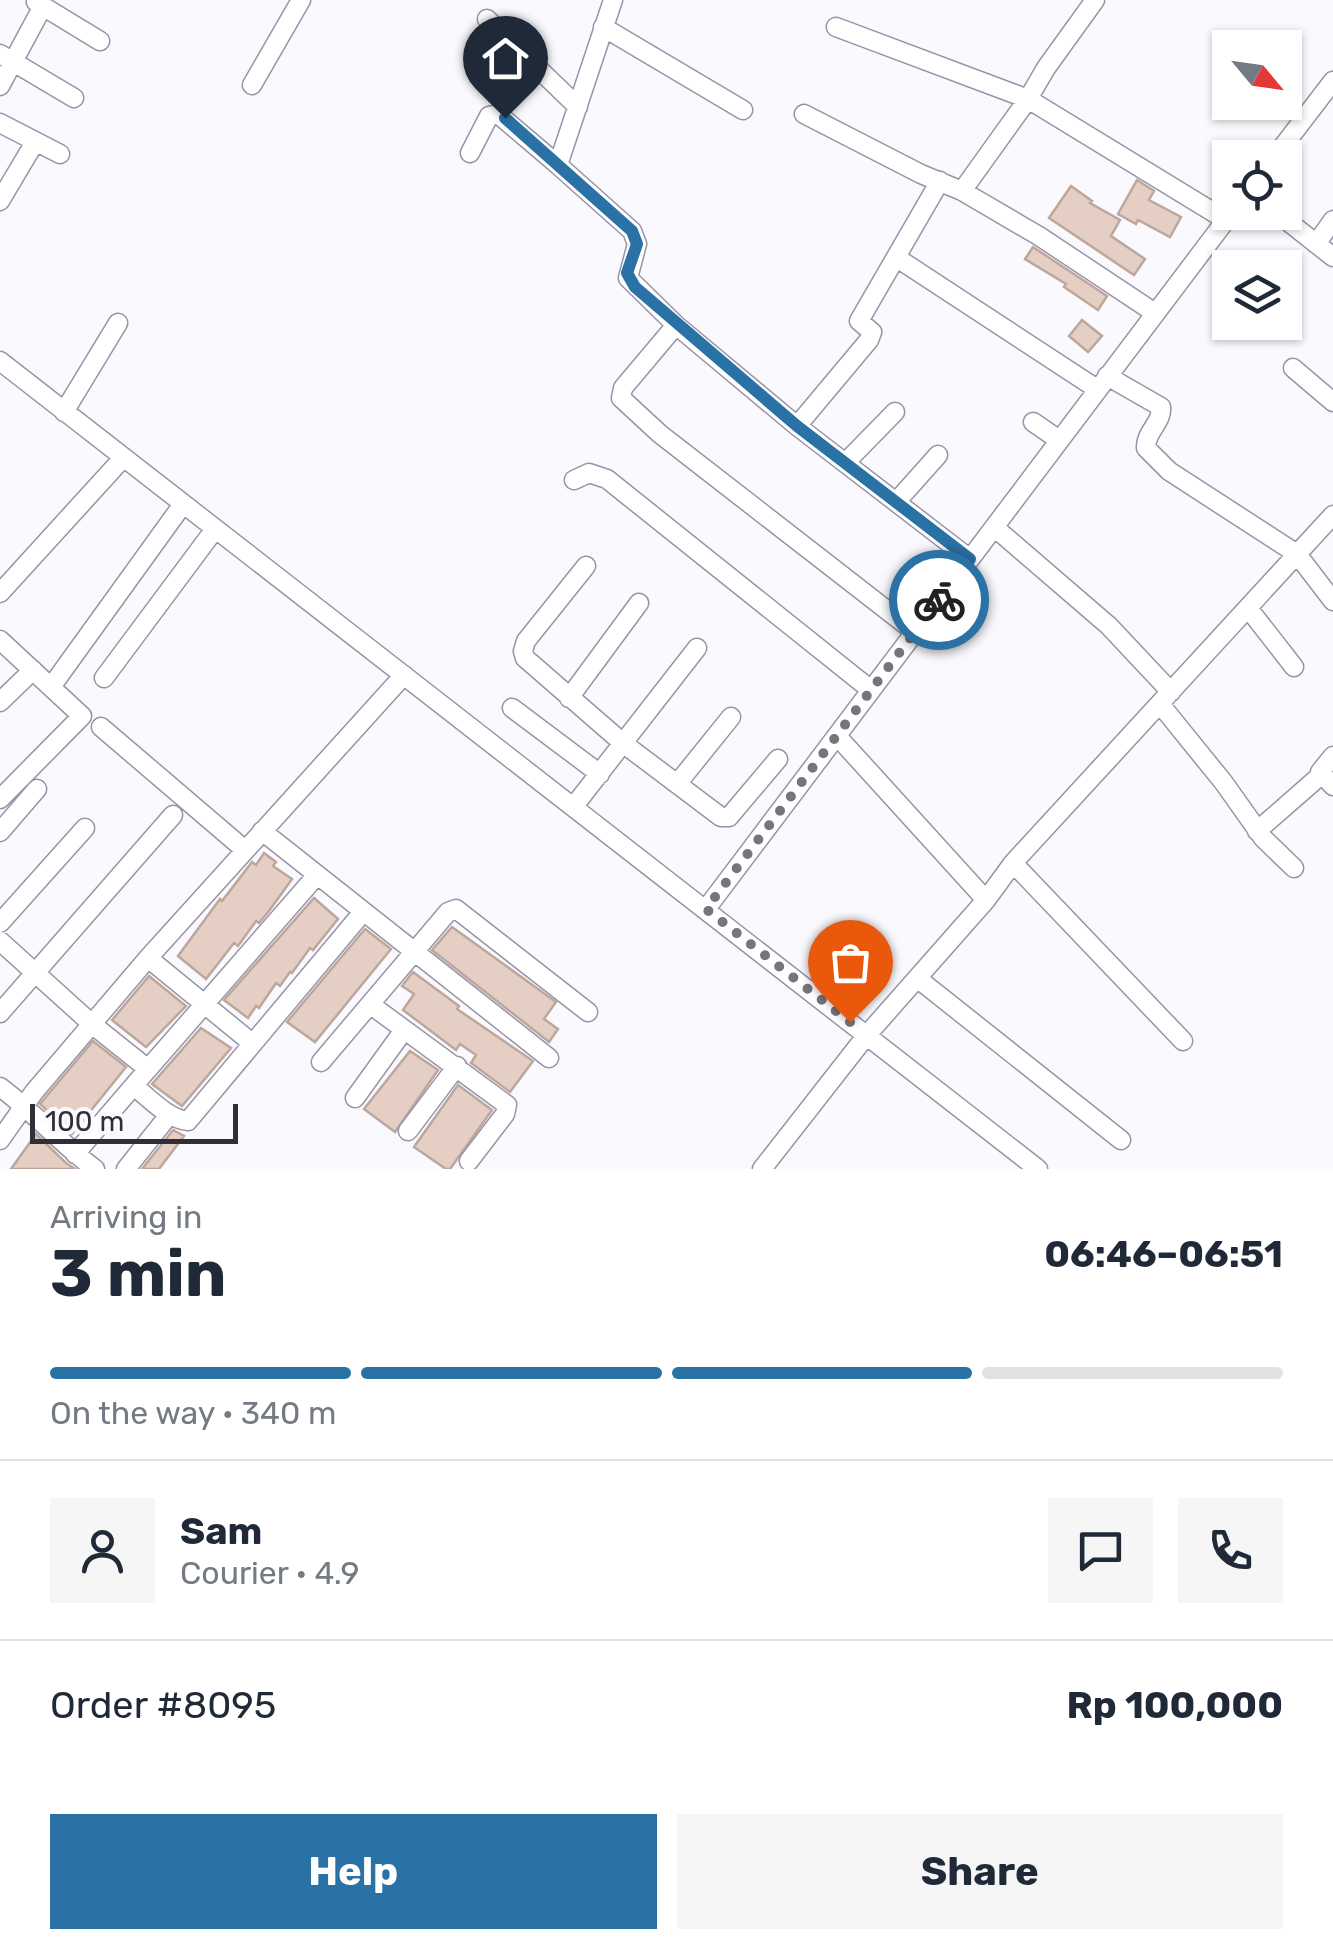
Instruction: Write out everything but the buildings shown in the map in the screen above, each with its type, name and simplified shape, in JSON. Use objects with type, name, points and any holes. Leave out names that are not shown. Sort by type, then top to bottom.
[{"type":"street","points":[[252,85],[300,0]]},
{"type":"street","points":[[558,165],[613,0]]},
{"type":"street","points":[[962,190],[1095,0]]},
{"type":"street","points":[[0,86],[6,58],[38,3],[100,41]]},
{"type":"street","points":[[487,19],[578,106]]},
{"type":"street","points":[[603,27],[743,110]]},
{"type":"street","points":[[836,28],[1028,99],[1212,208]]},
{"type":"street","points":[[6,58],[74,98]]},
{"type":"street","points":[[1288,140],[1333,81]]},
{"type":"street","points":[[470,153],[489,116],[498,114],[632,231],[637,244],[628,278],[676,324],[797,426],[963,554]]},
{"type":"street","points":[[804,114],[962,190],[1149,308]]},
{"type":"street","points":[[0,123],[60,154]]},
{"type":"street","points":[[0,201],[35,142]]},
{"type":"street","points":[[797,426],[868,340],[872,332],[859,321],[940,181]]},
{"type":"street","points":[[1316,244],[1333,220]]},
{"type":"street","points":[[698,903],[836,736],[863,683],[963,554],[994,527],[1048,432],[1094,382],[1212,227]]},
{"type":"street","points":[[1298,230],[1333,257]]},
{"type":"street","points":[[897,258],[1094,382],[1160,407],[1161,416],[1145,444],[1169,471],[1293,551],[1333,601]]},
{"type":"street","points":[[64,412],[118,324]]},
{"type":"street","points":[[676,324],[623,388],[621,398],[660,434],[908,626]]},
{"type":"street","points":[[0,361],[1038,1169]]},
{"type":"street","points":[[1292,368],[1333,402]]},
{"type":"street","points":[[846,463],[894,412]]},
{"type":"street","points":[[897,501],[938,455]]},
{"type":"street","points":[[0,593],[123,458]]},
{"type":"street","points":[[574,480],[589,473],[607,479],[863,683]]},
{"type":"street","points":[[51,687],[183,504]]},
{"type":"street","points":[[762,1169],[859,1030],[917,978],[980,894],[1248,608],[1293,551],[1333,515]]},
{"type":"street","points":[[994,527],[1083,602],[1166,692],[1257,831],[1294,868]]},
{"type":"street","points":[[104,678],[216,529]]},
{"type":"street","points":[[586,566],[526,641],[522,651],[525,658],[624,744],[721,817],[729,817],[778,759]]},
{"type":"street","points":[[569,698],[639,604]]},
{"type":"street","points":[[1248,608],[1294,667]]},
{"type":"street","points":[[0,640],[82,716],[0,799]]},
{"type":"street","points":[[574,806],[696,648]]},
{"type":"street","points":[[0,702],[33,670]]},
{"type":"street","points":[[0,1140],[148,958],[404,675]]},
{"type":"street","points":[[512,708],[600,774]]},
{"type":"street","points":[[677,784],[731,717]]},
{"type":"street","points":[[101,728],[244,850]]},
{"type":"street","points":[[836,736],[980,894]]},
{"type":"street","points":[[1257,831],[1327,780],[1322,768],[1333,756]]},
{"type":"street","points":[[0,832],[37,789]]},
{"type":"street","points":[[0,1013],[173,815]]},
{"type":"street","points":[[0,923],[85,828]]},
{"type":"street","points":[[262,831],[549,1058]]},
{"type":"street","points":[[1013,863],[1183,1040]]},
{"type":"street","points":[[75,1154],[316,875]]},
{"type":"street","points":[[321,1062],[448,912],[459,910],[588,1012]]},
{"type":"street","points":[[134,1086],[170,1115],[188,1121],[363,912]]},
{"type":"street","points":[[0,941],[148,1069]]},
{"type":"street","points":[[148,958],[252,1043]]},
{"type":"street","points":[[917,978],[1120,1140]]},
{"type":"street","points":[[371,1005],[508,1105],[506,1114],[469,1162]]},
{"type":"street","points":[[356,1098],[404,1030]]},
{"type":"street","points":[[408,1131],[456,1066]]},
{"type":"street","points":[[0,1087],[95,1169]]},
{"type":"street","points":[[126,1169],[170,1115]]},
{"type":"way so far","points":[[850,1022],[706,909],[939,600]]},
{"type":"route","points":[[505,118],[632,231],[637,244],[627,273],[635,287],[797,426],[970,559],[939,600]]}]
